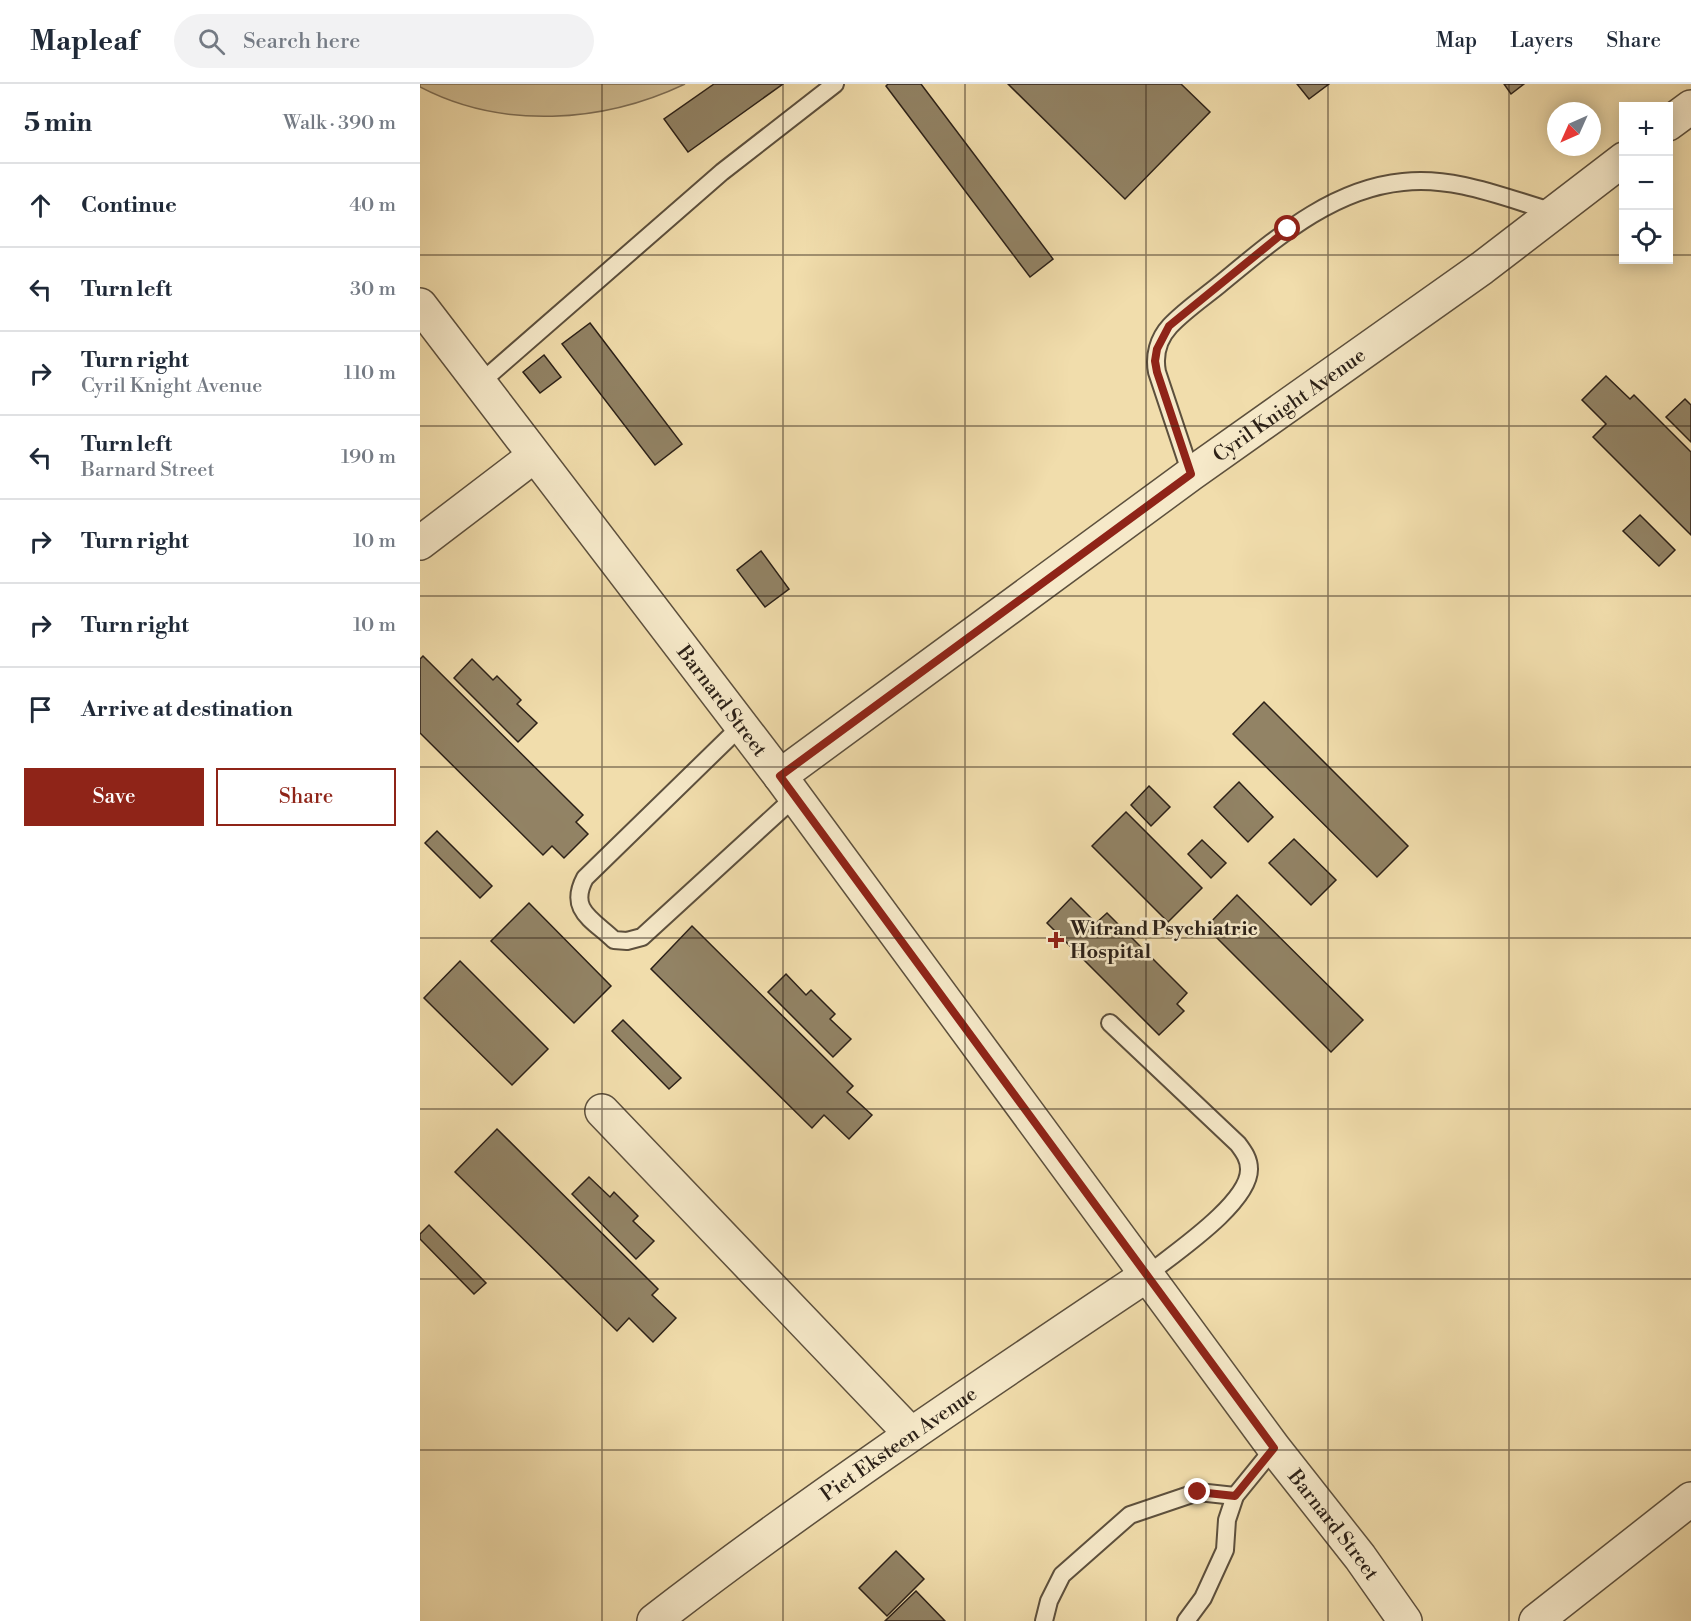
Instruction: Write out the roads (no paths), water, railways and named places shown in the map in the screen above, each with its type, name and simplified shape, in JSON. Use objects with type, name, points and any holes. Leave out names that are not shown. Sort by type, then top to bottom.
[{"type":"street","name":"Cyril Knight Avenue","points":[[787,787],[1191,474],[1482,267],[1619,162]]},
{"type":"street","name":"Barnard Street","points":[[420,305],[787,787],[1274,1448],[1360,1557],[1405,1621]]},
{"type":"street","points":[[420,543],[534,456]]},
{"type":"street","points":[[602,1111],[910,1434]]},
{"type":"street","name":"Piet Eksteen Avenue","points":[[654,1621],[749,1547],[910,1434],[1147,1275]]},
{"type":"street","points":[[1536,1621],[1691,1499]]},
{"type":"lane","points":[[480,383],[722,172],[835,84]]},
{"type":"lane","points":[[1191,474],[1157,372],[1155,361],[1157,349],[1169,326],[1288,229],[1363,190],[1404,182],[1453,183],[1554,212]]},
{"type":"lane","points":[[741,726],[585,878],[577,893],[579,906],[614,940],[627,941],[642,937],[787,787]]},
{"type":"lane","points":[[1110,1023],[1238,1144],[1247,1158],[1250,1170],[1241,1194],[1218,1217],[1147,1275]]},
{"type":"lane","points":[[1186,1621],[1203,1598],[1225,1550],[1227,1520],[1235,1496],[1274,1448]]},
{"type":"lane","points":[[1044,1621],[1049,1601],[1062,1575],[1130,1515],[1198,1492],[1235,1496]]},
{"type":"place","name":"Witrand Psychiatric Hospital","points":[[1056,940]]}]
